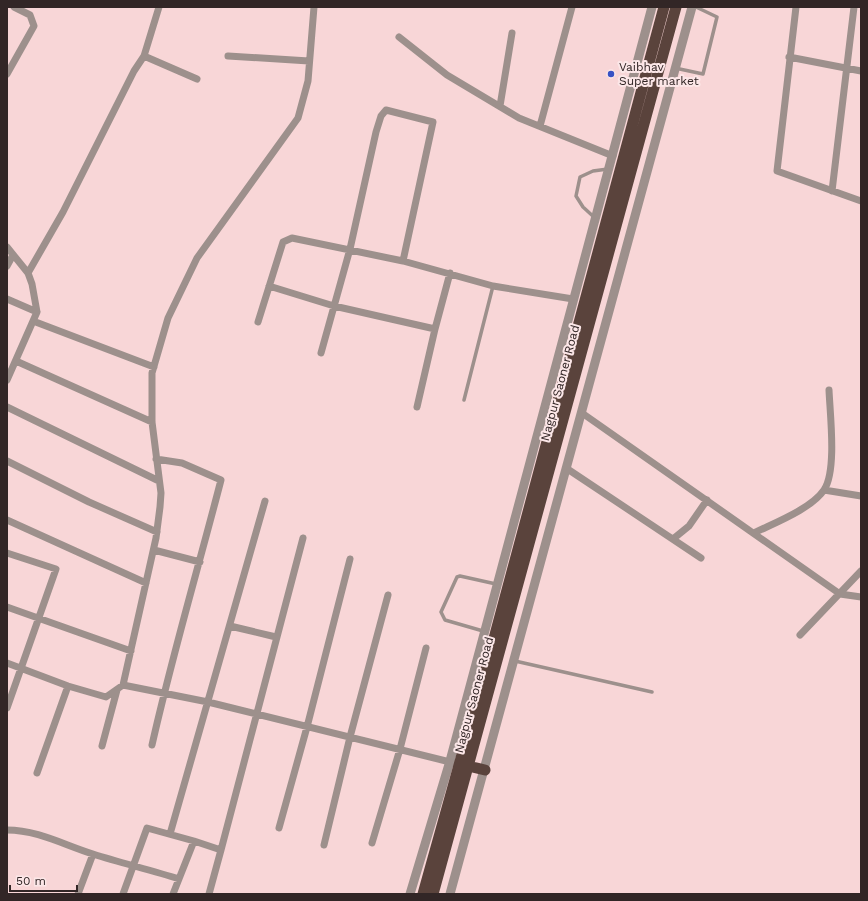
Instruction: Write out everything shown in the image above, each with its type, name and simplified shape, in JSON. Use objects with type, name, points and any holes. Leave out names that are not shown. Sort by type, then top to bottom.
[{"type":"highway","name":"Nagpur Saoner Road","points":[[459,764],[664,7]]},
{"type":"highway","name":"Nagpur Saoner Road","points":[[459,764],[676,7]]},
{"type":"highway","points":[[433,894],[458,783],[459,764],[485,770]]},
{"type":"highway","points":[[423,894],[458,783]]},
{"type":"street","points":[[7,74],[34,26],[30,15],[14,7]]},
{"type":"street","points":[[28,273],[63,212],[134,71],[144,56],[159,7]]},
{"type":"street","points":[[7,663],[68,686],[106,697],[123,685],[154,550],[161,493],[152,422],[152,373],[168,318],[197,258],[298,118],[308,81],[314,7]]},
{"type":"street","points":[[540,126],[572,7]]},
{"type":"street","points":[[410,894],[459,764],[484,631],[573,299],[610,168],[652,7]]},
{"type":"street","points":[[450,894],[692,7]]},
{"type":"street","points":[[796,7],[777,171],[861,201]]},
{"type":"street","points":[[832,190],[845,69],[854,7]]},
{"type":"street","points":[[500,106],[512,33]]},
{"type":"street","points":[[399,37],[447,75],[519,118],[613,156]]},
{"type":"street","points":[[144,56],[197,79]]},
{"type":"street","points":[[228,56],[310,61]]},
{"type":"street","points":[[7,57],[15,59]]},
{"type":"street","points":[[789,57],[861,71]]},
{"type":"street","points":[[321,353],[350,249],[376,132],[381,116],[386,110],[433,122],[403,262]]},
{"type":"street","points":[[258,322],[283,242],[292,238],[350,249],[450,273],[493,286],[573,299]]},
{"type":"street","points":[[7,247],[28,273],[32,284],[37,312],[7,380]]},
{"type":"street","points":[[7,266],[13,255]]},
{"type":"street","points":[[417,407],[450,273]]},
{"type":"street","points":[[269,286],[334,306],[435,329]]},
{"type":"street","points":[[7,299],[37,312]]},
{"type":"street","points":[[33,321],[154,367]]},
{"type":"street","points":[[16,361],[152,422]]},
{"type":"street","points":[[754,533],[803,507],[816,499],[824,490],[829,480],[832,465],[829,390]]},
{"type":"street","points":[[7,406],[159,481]]},
{"type":"street","points":[[582,412],[840,594],[861,597]]},
{"type":"street","points":[[152,745],[164,693],[221,480],[182,463],[156,459]]},
{"type":"street","points":[[7,461],[89,502],[157,532]]},
{"type":"street","points":[[566,468],[701,558]]},
{"type":"street","points":[[824,490],[861,496]]},
{"type":"street","points":[[673,539],[689,526],[707,500]]},
{"type":"street","points":[[170,834],[265,501]]},
{"type":"street","points":[[7,520],[146,582]]},
{"type":"street","points":[[209,894],[302,538]]},
{"type":"street","points":[[154,550],[200,562]]},
{"type":"street","points":[[7,553],[56,569],[7,708]]},
{"type":"street","points":[[279,828],[307,727],[350,559]]},
{"type":"street","points":[[800,635],[861,571]]},
{"type":"street","points":[[324,845],[350,737],[388,595]]},
{"type":"street","points":[[7,607],[131,651]]},
{"type":"street","points":[[230,626],[276,637]]},
{"type":"street","points":[[372,843],[400,749],[426,648]]},
{"type":"street","points":[[123,685],[208,702],[459,764]]},
{"type":"street","points":[[37,773],[68,686]]},
{"type":"street","points":[[102,746],[117,690]]},
{"type":"street","points":[[123,894],[148,828],[221,850]]},
{"type":"street","points":[[7,830],[45,835],[93,854],[179,879]]},
{"type":"street","points":[[173,894],[194,841]]},
{"type":"street","points":[[79,894],[93,854]]},
{"type":"lane","points":[[675,68],[703,74],[717,17],[696,7]]},
{"type":"lane","points":[[596,219],[583,207],[576,196],[580,177],[593,171],[610,168]]},
{"type":"lane","points":[[464,400],[493,286]]},
{"type":"lane","points":[[484,631],[445,620],[441,612],[456,577],[460,576],[496,584]]},
{"type":"lane","points":[[514,661],[652,692]]},
{"type":"place","name":"Vaibhav Super market","points":[[611,74]]}]
